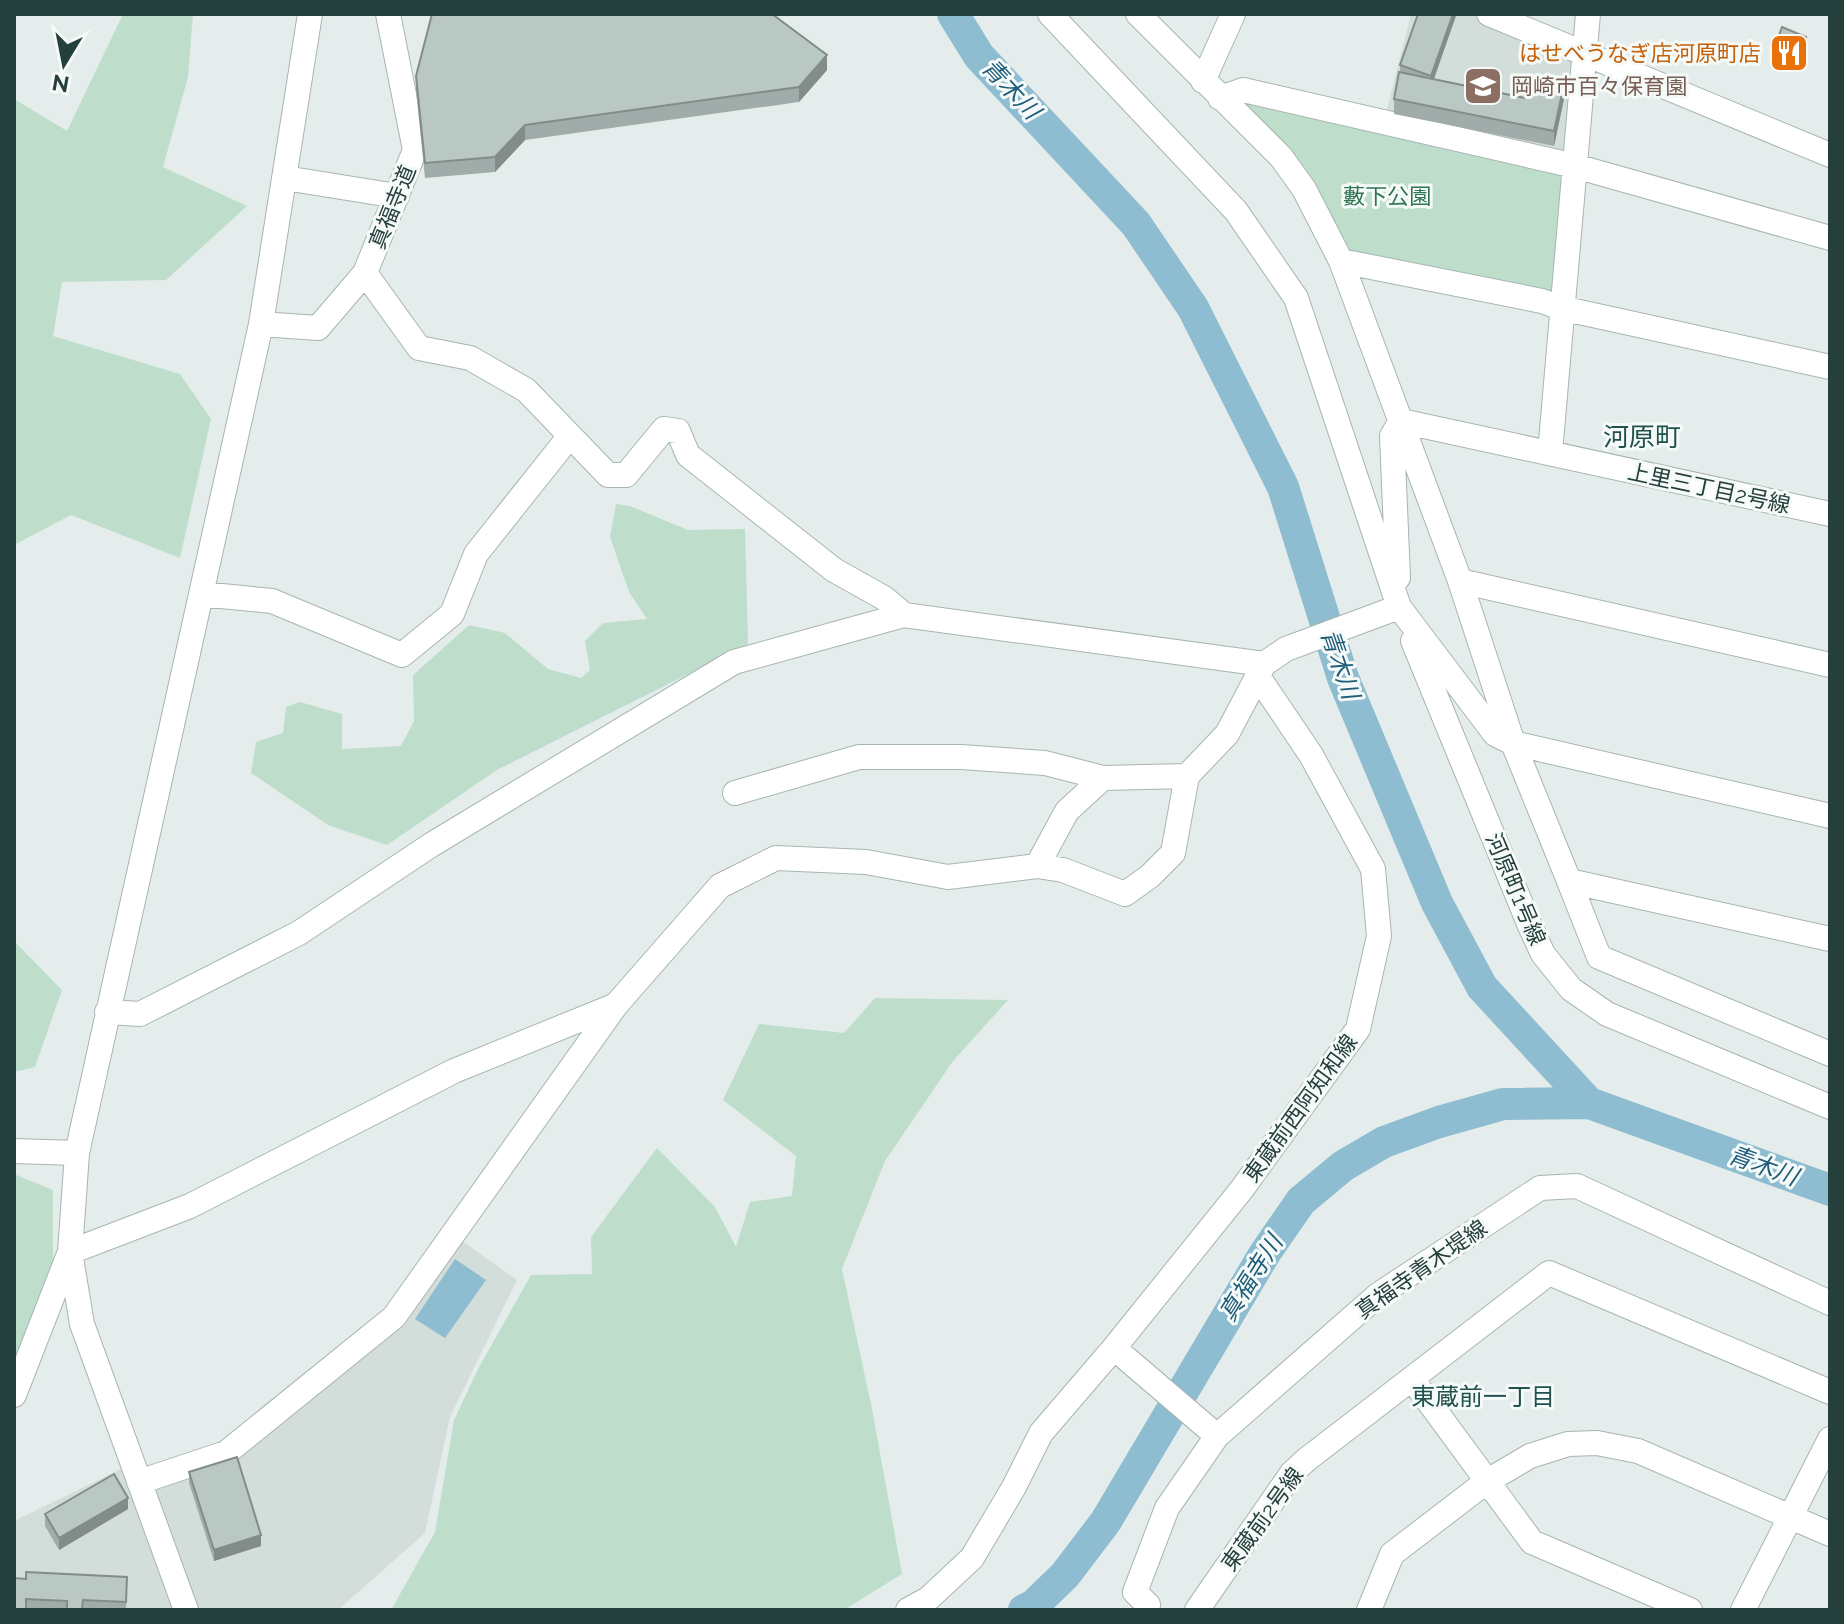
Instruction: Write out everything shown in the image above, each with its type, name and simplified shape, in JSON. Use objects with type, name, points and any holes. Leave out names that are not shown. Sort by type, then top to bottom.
[{"type":"street","points":[[186,1610],[82,1324],[70,1252],[77,1153],[261,324],[310,14]]},
{"type":"street","name":"真福寺道","points":[[261,324],[318,328],[365,273],[397,196],[415,150],[388,14]]},
{"type":"street","points":[[1050,14],[1236,211],[1296,298],[1399,607],[1495,734],[1513,743],[1830,816]]},
{"type":"street","points":[[1138,14],[1281,157],[1304,189],[1341,261],[1460,581],[1513,743],[1599,957],[1830,1054]]},
{"type":"street","points":[[1212,90],[1233,14]]},
{"type":"street","points":[[1489,14],[1830,155]]},
{"type":"street","points":[[1550,453],[1588,14]]},
{"type":"street","points":[[1212,90],[1243,90],[1575,166],[1830,238]]},
{"type":"street","points":[[285,178],[397,196]]},
{"type":"street","points":[[1341,261],[1542,301],[1561,308],[1830,367]]},
{"type":"street","points":[[365,273],[419,348],[470,358],[526,390],[608,475],[626,475],[664,429],[678,431],[688,455],[834,570],[884,598],[904,615]]},
{"type":"street","points":[[1399,607],[1392,436],[1401,421]]},
{"type":"street","name":"上里三丁目2号線","points":[[1401,421],[1830,514]]},
{"type":"street","points":[[201,594],[272,601],[402,655],[452,614],[476,554],[569,437]]},
{"type":"street","points":[[1460,581],[1830,665]]},
{"type":"street","points":[[139,1482],[226,1453],[394,1317],[616,1005],[720,886],[776,858],[866,862],[948,877],[1037,866],[1063,870],[1125,894],[1150,876],[1173,853],[1187,776],[1227,734],[1260,669],[1286,649],[1399,607]]},
{"type":"street","name":"河原町1号線","points":[[1399,607],[1530,926],[1543,954],[1571,989],[1607,1014],[1830,1107]]},
{"type":"street","points":[[107,1012],[140,1014],[299,933],[431,845],[734,662],[904,615],[1260,669]]},
{"type":"street","name":"東蔵前西阿知和線","points":[[908,1610],[928,1599],[972,1558],[1014,1487],[1041,1433],[1242,1189],[1358,1029],[1379,936],[1373,869],[1260,669]]},
{"type":"street","points":[[735,793],[859,757],[961,757],[1045,763],[1103,778],[1187,776]]},
{"type":"street","points":[[1037,866],[1067,811],[1103,778]]},
{"type":"street","points":[[1569,881],[1830,939]]},
{"type":"street","points":[[14,1395],[70,1252],[190,1206],[454,1071],[616,1005]]},
{"type":"street","points":[[14,1151],[77,1153]]},
{"type":"street","name":"真福寺青木堤線","points":[[1148,1608],[1135,1592],[1167,1508],[1217,1436],[1378,1295],[1540,1188],[1577,1186],[1830,1303]]},
{"type":"street","name":"東蔵前2号線","points":[[1197,1610],[1292,1473],[1549,1273],[1830,1392]]},
{"type":"street","points":[[1114,1348],[1217,1436]]},
{"type":"street","points":[[1412,1379],[1532,1542],[1639,1600],[1690,1610]]},
{"type":"street","points":[[1743,1610],[1830,1439]]},
{"type":"street","points":[[1369,1610],[1392,1554],[1486,1482],[1530,1456],[1568,1444],[1597,1443],[1638,1451],[1830,1534]]},
{"type":"shaded area","name":"岡崎市百々保育園","points":[[1411,14],[1475,14],[1575,55],[1566,157],[1385,117]]},
{"type":"shaded area","points":[[461,1240],[517,1280],[450,1417],[425,1533],[338,1610],[14,1610],[14,1521],[125,1467],[136,1491],[232,1461]]},
{"type":"green space","points":[[123,14],[193,14],[188,77],[163,167],[247,206],[166,280],[62,282],[53,336],[180,374],[211,419],[180,558],[71,515],[14,545],[14,99],[67,131]]},
{"type":"green space","name":"藪下公園","points":[[1244,99],[1556,168],[1563,178],[1554,289],[1546,295],[1344,249],[1239,107]]},
{"type":"green space","points":[[616,504],[630,506],[688,530],[745,529],[748,644],[497,770],[387,845],[328,825],[251,773],[256,742],[283,733],[286,707],[300,702],[342,714],[342,749],[401,746],[414,721],[413,675],[469,625],[505,633],[548,669],[581,678],[590,670],[585,641],[603,623],[647,619],[629,592],[610,537]]},
{"type":"green space","points":[[14,941],[62,990],[35,1067],[14,1072]]},
{"type":"green space","points":[[875,998],[1008,1000],[953,1061],[885,1161],[842,1269],[872,1409],[902,1574],[844,1610],[391,1610],[435,1532],[454,1420],[479,1367],[531,1275],[592,1274],[591,1237],[657,1148],[715,1207],[736,1247],[750,1202],[792,1196],[796,1156],[723,1100],[759,1024],[844,1033]]},
{"type":"green space","points":[[14,1174],[53,1190],[53,1269],[14,1365]]},
{"type":"water","points":[[455,1259],[486,1280],[445,1338],[415,1319]]},
{"type":"building","points":[[432,14],[772,14],[827,55],[799,87],[525,125],[495,157],[425,163],[416,76]]},
{"type":"building","points":[[1418,14],[1453,14],[1431,76],[1400,65]]},
{"type":"building","name":"はせべうなぎ店河原町店","points":[[1782,27],[1806,37],[1796,63],[1772,55]]},
{"type":"building","points":[[1399,72],[1525,98],[1529,77],[1564,84],[1554,131],[1394,99]]},
{"type":"building","points":[[237,1457],[261,1535],[214,1550],[189,1472]]},
{"type":"building","points":[[114,1474],[128,1498],[59,1538],[45,1514]]},
{"type":"building","points":[[26,1572],[127,1577],[126,1602],[83,1600],[82,1609],[67,1609],[67,1601],[26,1599],[26,1610],[14,1610],[14,1578],[26,1579]]},
{"type":"waterway","name":"青木川","points":[[953,14],[979,56],[1136,224],[1193,308],[1283,487],[1343,678],[1437,903],[1482,987],[1589,1103],[1830,1190]]},
{"type":"waterway","name":"真福寺川","points":[[1024,1610],[1034,1605],[1065,1575],[1106,1521],[1265,1253],[1301,1201],[1343,1166],[1384,1142],[1439,1122],[1503,1104],[1589,1103]]},
{"type":"place","name":"はせべうなぎ店河原町店","points":[[1789,53]]},
{"type":"place","name":"岡崎市百々保育園","points":[[1483,86]]},
{"type":"district","name":"河原町","points":[[1642,437]]},
{"type":"district","name":"東蔵前一丁目","points":[[1483,1397]]}]
